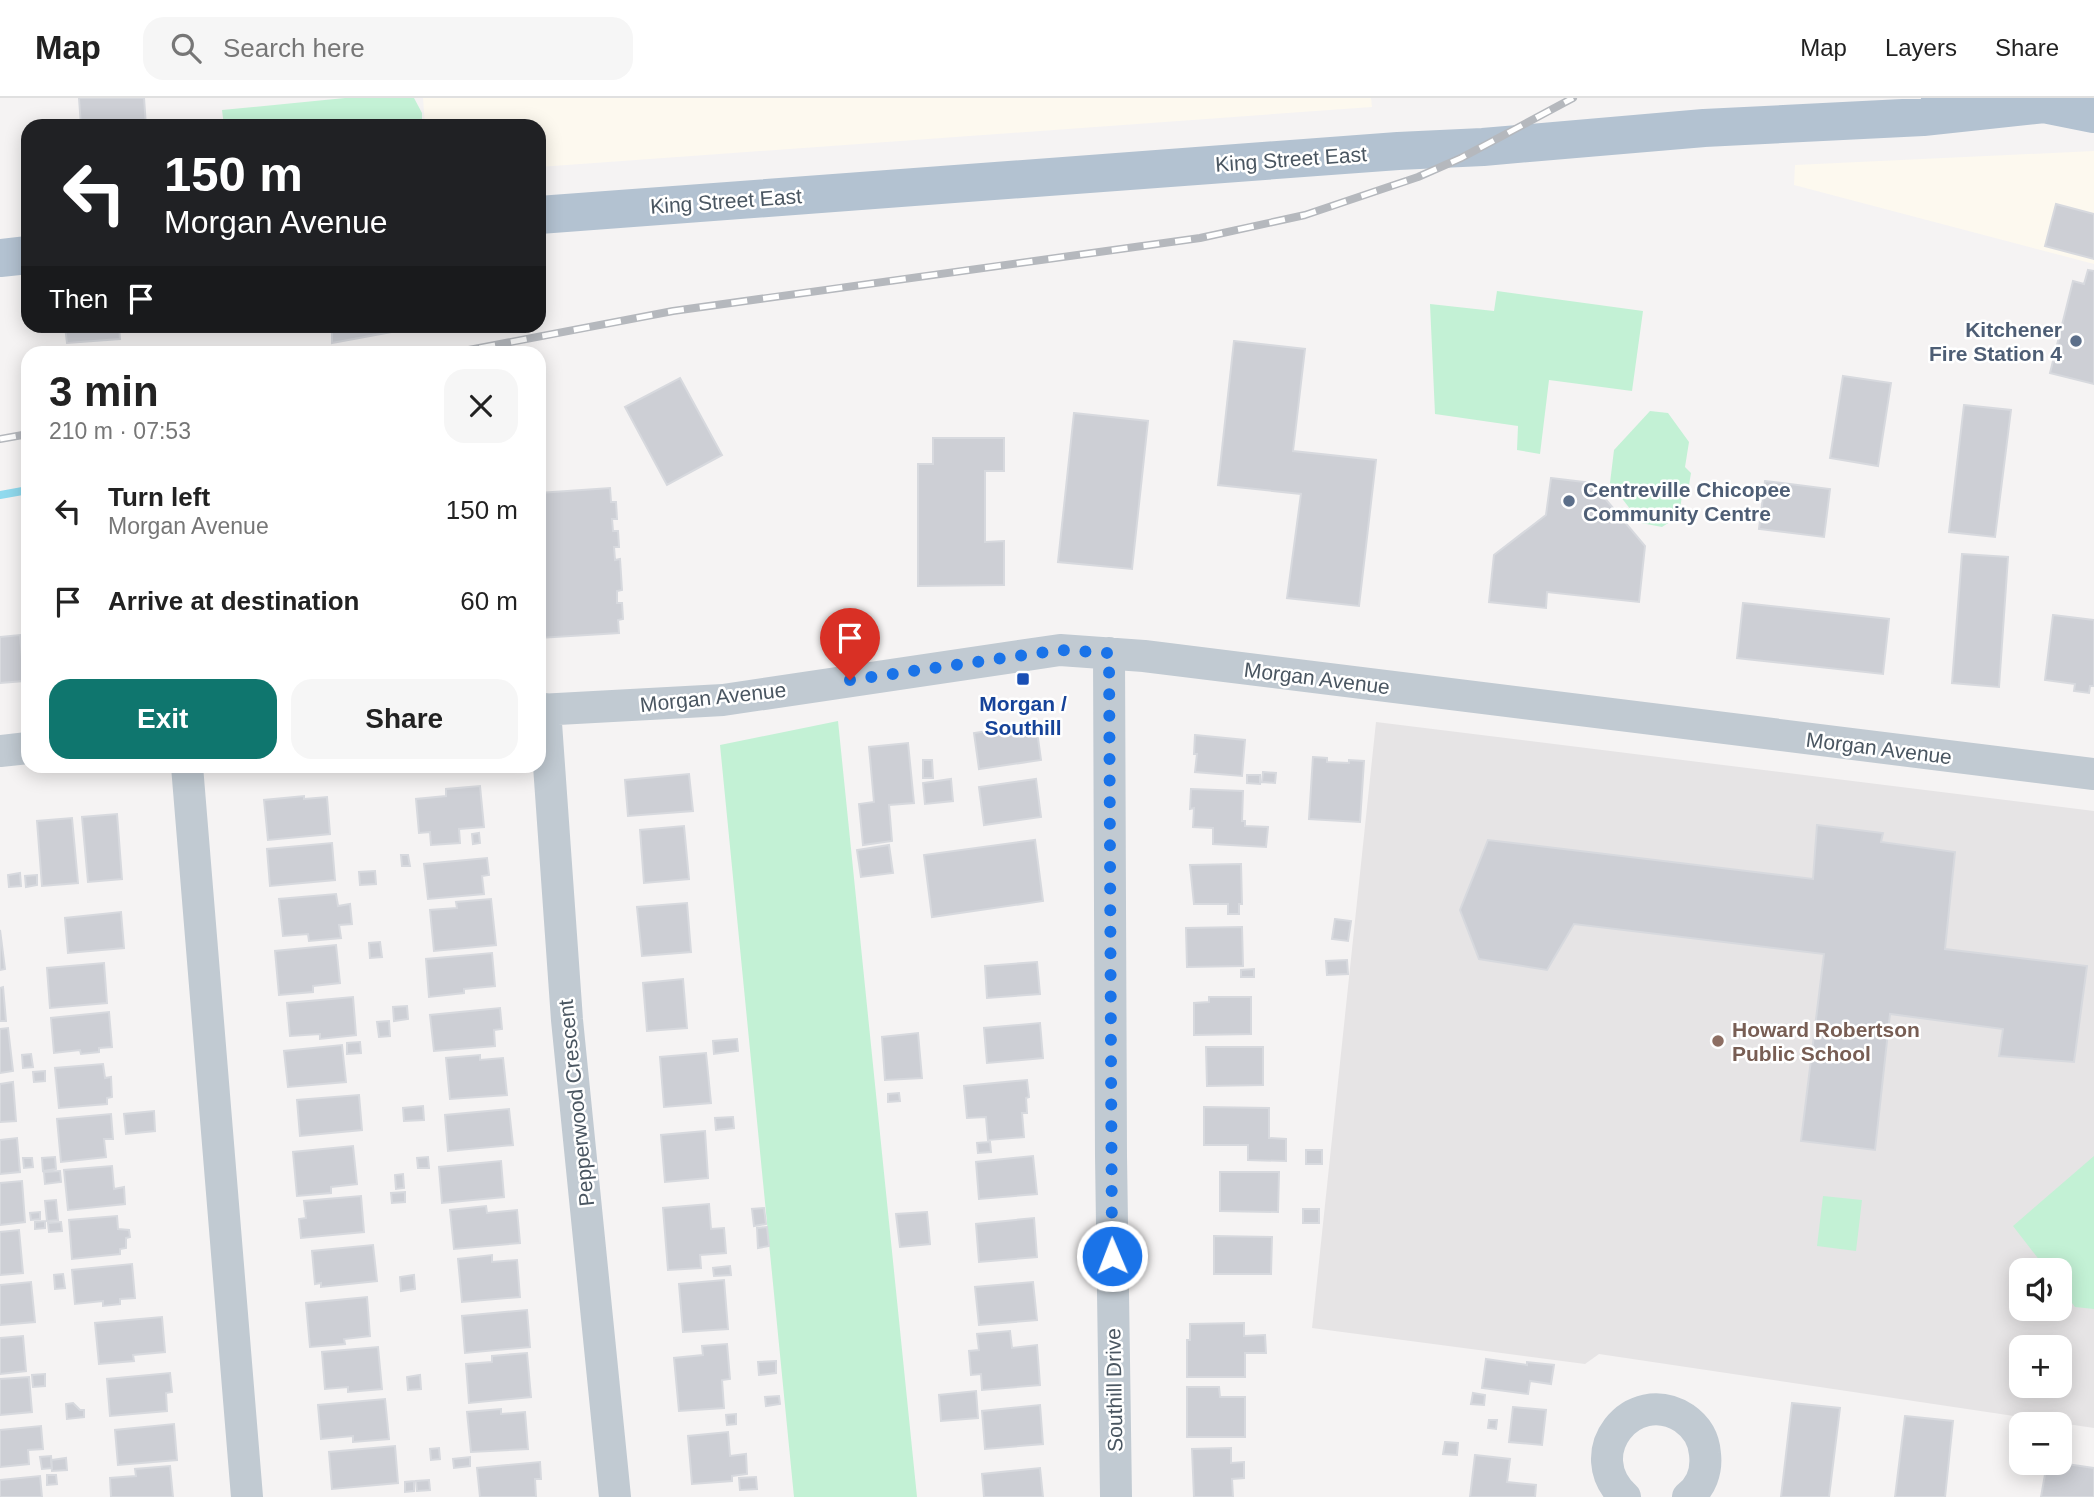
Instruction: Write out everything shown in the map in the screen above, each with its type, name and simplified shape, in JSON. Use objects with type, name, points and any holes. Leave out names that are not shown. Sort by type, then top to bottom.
[{"type":"main road","name":"King Street East","points":[[546,214],[1398,151],[1483,147],[1704,128],[1923,117],[2049,101],[2094,114]]},
{"type":"main road","points":[[0,258],[21,256]]},
{"type":"street","name":"Morgan Avenue","points":[[546,709],[723,700],[1060,650],[1109,653],[1703,724],[1878,749],[2094,774]]},
{"type":"street","name":"Southill Drive","points":[[1109,653],[1111,1156],[1116,1497]]},
{"type":"street","points":[[0,751],[21,749]]},
{"type":"street","name":"Pepperwood Crescent","points":[[546,759],[567,1020],[615,1497]]},
{"type":"street","points":[[188,773],[247,1497]]},
{"type":"street","points":[[1625,1497],[1616,1489],[1609,1474],[1606,1457],[1609,1443],[1617,1428],[1630,1416],[1649,1410],[1676,1413],[1691,1423],[1701,1437],[1705,1446],[1706,1463],[1702,1480],[1688,1497]]},
{"type":"shaded area","points":[[423,98],[1371,98],[1372,107],[546,166],[546,119],[424,119]]},
{"type":"shaded area","points":[[2094,151],[2094,264],[1794,185],[1795,165]]},
{"type":"shaded area","name":"Howard Robertson Public School","points":[[1376,722],[2094,811],[2094,1428],[2072,1425],[2072,1412],[2009,1412],[2009,1415],[1599,1354],[1585,1364],[1312,1328]]},
{"type":"green space","points":[[345,98],[414,98],[422,113],[422,119],[223,119],[222,110]]},
{"type":"green space","points":[[1497,291],[1643,311],[1632,391],[1549,380],[1540,454],[1517,450],[1518,426],[1435,414],[1430,304],[1494,311]]},
{"type":"green space","points":[[1650,411],[1668,413],[1689,442],[1685,467],[1691,473],[1689,485],[1683,489],[1679,516],[1662,527],[1641,523],[1610,483],[1614,450]]},
{"type":"green space","points":[[838,721],[917,1497],[794,1497],[720,745]]},
{"type":"green space","points":[[2094,1156],[2094,1309],[2075,1307],[2072,1303],[2072,1258],[2038,1258],[2013,1226]]},
{"type":"green space","points":[[1823,1196],[1862,1200],[1856,1251],[1817,1246]]},
{"type":"building","points":[[79,98],[144,98],[146,119],[80,119]]},
{"type":"building","points":[[2056,204],[2094,214],[2094,259],[2045,246]]},
{"type":"building","name":"Kitchener Fire Station 4","points":[[2088,270],[2094,271],[2094,384],[2050,373],[2073,281],[2084,284]]},
{"type":"building","points":[[66,333],[120,333],[120,339],[67,343]]},
{"type":"building","points":[[332,333],[386,333],[332,343]]},
{"type":"building","points":[[1234,341],[1305,349],[1293,451],[1376,460],[1359,606],[1287,598],[1301,494],[1218,485]]},
{"type":"building","points":[[1843,376],[1891,383],[1878,466],[1830,458]]},
{"type":"building","points":[[680,378],[722,455],[667,485],[625,407]]},
{"type":"building","points":[[1964,405],[2011,410],[1995,537],[1949,532]]},
{"type":"building","points":[[1074,413],[1148,421],[1132,569],[1058,562]]},
{"type":"building","points":[[933,438],[1004,438],[1004,471],[985,471],[985,542],[1004,541],[1004,585],[918,586],[918,464],[933,464]]},
{"type":"building","points":[[1551,478],[1592,483],[1645,546],[1639,602],[1547,592],[1546,608],[1489,602],[1494,555],[1546,515]]},
{"type":"building","points":[[1765,481],[1830,489],[1824,537],[1759,529]]},
{"type":"building","points":[[610,488],[611,502],[616,502],[617,519],[612,519],[613,531],[618,531],[619,547],[614,547],[615,560],[620,559],[622,590],[617,591],[617,603],[622,603],[623,619],[618,620],[619,633],[546,638],[546,493]]},
{"type":"building","points":[[1962,554],[2008,557],[1999,687],[1952,683]]},
{"type":"building","points":[[1743,603],[1889,619],[1883,674],[1737,658]]},
{"type":"building","points":[[2053,615],[2094,620],[2094,686],[2090,686],[2089,693],[2074,691],[2075,684],[2045,680]]},
{"type":"building","points":[[20,635],[21,681],[0,683],[0,637]]},
{"type":"building","points":[[1036,724],[1041,760],[979,769],[974,733]]},
{"type":"building","points":[[1195,735],[1245,740],[1242,776],[1195,772]]},
{"type":"building","points":[[908,743],[914,803],[889,805],[892,841],[863,845],[859,804],[874,802],[869,747]]},
{"type":"building","points":[[1313,757],[1327,758],[1327,762],[1364,761],[1360,822],[1309,819]]},
{"type":"building","points":[[923,760],[932,760],[933,778],[923,778]]},
{"type":"building","points":[[1263,772],[1276,773],[1275,783],[1262,782]]},
{"type":"building","points":[[689,774],[693,811],[628,816],[625,780]]},
{"type":"building","points":[[1247,775],[1260,775],[1260,784],[1247,783]]},
{"type":"building","points":[[951,779],[953,801],[925,804],[923,783]]},
{"type":"building","points":[[1036,779],[1041,817],[984,825],[979,787]]},
{"type":"building","points":[[480,786],[484,827],[459,829],[460,843],[431,845],[430,832],[419,833],[416,799],[446,796],[446,789]]},
{"type":"building","points":[[1191,789],[1243,791],[1242,821],[1245,821],[1245,826],[1268,827],[1266,847],[1213,844],[1213,828],[1193,827]]},
{"type":"building","points":[[304,796],[304,799],[327,797],[330,834],[268,840],[264,800]]},
{"type":"building","points":[[117,814],[122,879],[88,882],[82,817]]},
{"type":"building","points":[[72,818],[78,883],[42,886],[37,821]]},
{"type":"building","points":[[1817,825],[1883,833],[1881,842],[1955,852],[1945,949],[2087,966],[2074,1062],[1999,1056],[2003,1029],[1890,1014],[1875,1150],[1801,1141],[1824,954],[1574,924],[1547,970],[1479,959],[1460,910],[1488,840],[1813,879]]},
{"type":"building","points":[[684,826],[689,879],[644,883],[640,830]]},
{"type":"building","points":[[479,833],[480,843],[473,844],[472,834]]},
{"type":"building","points":[[1035,840],[1043,901],[932,917],[924,855]]},
{"type":"building","points":[[332,843],[335,880],[270,886],[267,849]]},
{"type":"building","points":[[889,845],[893,873],[861,877],[857,850]]},
{"type":"building","points":[[401,855],[408,855],[410,866],[402,866]]},
{"type":"building","points":[[487,858],[489,875],[482,876],[484,894],[428,899],[424,864]]},
{"type":"building","points":[[1241,864],[1242,904],[1239,904],[1239,914],[1228,914],[1228,904],[1194,904],[1190,865]]},
{"type":"building","points":[[375,871],[376,884],[360,885],[359,872]]},
{"type":"building","points":[[20,873],[21,886],[9,887],[8,875]]},
{"type":"building","points":[[37,875],[37,885],[26,887],[25,876]]},
{"type":"building","points":[[336,894],[338,906],[350,904],[352,924],[339,925],[341,938],[309,941],[308,934],[283,936],[279,899]]},
{"type":"building","points":[[491,899],[496,945],[434,951],[430,910],[457,908],[456,902]]},
{"type":"building","points":[[687,903],[691,952],[642,956],[637,907]]},
{"type":"building","points":[[121,912],[124,948],[68,953],[65,918]]},
{"type":"building","points":[[1335,919],[1351,921],[1348,941],[1332,939]]},
{"type":"building","points":[[1242,927],[1243,966],[1187,967],[1186,928]]},
{"type":"building","points":[[0,930],[5,969],[0,970]]},
{"type":"building","points":[[380,942],[382,957],[370,958],[369,943]]},
{"type":"building","points":[[336,945],[340,983],[313,986],[313,992],[279,995],[275,951]]},
{"type":"building","points":[[492,953],[495,986],[464,989],[464,993],[429,997],[426,959]]},
{"type":"building","points":[[1347,960],[1348,974],[1327,975],[1326,961]]},
{"type":"building","points":[[1037,962],[1040,994],[987,998],[985,966]]},
{"type":"building","points":[[104,963],[107,1003],[50,1008],[47,968]]},
{"type":"building","points":[[1254,969],[1254,977],[1241,977],[1241,970]]},
{"type":"building","points":[[683,979],[687,1028],[647,1031],[643,983]]},
{"type":"building","points":[[3,987],[6,1021],[0,1021],[0,988]]},
{"type":"building","points":[[353,997],[356,1035],[320,1039],[320,1034],[290,1036],[287,1003]]},
{"type":"building","points":[[1209,997],[1251,997],[1251,1034],[1194,1035],[1194,1003],[1209,1002]]},
{"type":"building","points":[[407,1006],[408,1019],[394,1021],[393,1007]]},
{"type":"building","points":[[500,1008],[502,1029],[494,1030],[495,1046],[434,1051],[430,1015]]},
{"type":"building","points":[[109,1012],[112,1047],[81,1054],[80,1050],[54,1053],[51,1018]]},
{"type":"building","points":[[389,1021],[390,1036],[379,1037],[377,1022]]},
{"type":"building","points":[[1040,1023],[1043,1058],[987,1063],[984,1028]]},
{"type":"building","points":[[8,1028],[13,1071],[0,1073],[0,1029]]},
{"type":"building","points":[[918,1033],[922,1078],[885,1080],[882,1037]]},
{"type":"building","points":[[737,1039],[738,1051],[714,1054],[713,1041]]},
{"type":"building","points":[[360,1042],[361,1053],[347,1054],[347,1043]]},
{"type":"building","points":[[342,1045],[346,1082],[288,1087],[284,1051]]},
{"type":"building","points":[[1206,1047],[1263,1047],[1263,1085],[1207,1086]]},
{"type":"building","points":[[706,1053],[711,1103],[664,1107],[660,1057]]},
{"type":"building","points":[[31,1054],[33,1067],[23,1068],[22,1055]]},
{"type":"building","points":[[480,1055],[480,1060],[503,1058],[507,1095],[450,1099],[446,1058]]},
{"type":"building","points":[[103,1064],[105,1078],[111,1077],[112,1097],[107,1098],[107,1104],[59,1108],[55,1068]]},
{"type":"building","points":[[45,1071],[45,1081],[34,1082],[33,1072]]},
{"type":"building","points":[[1027,1080],[1027,1113],[1022,1113],[1024,1137],[988,1140],[986,1117],[967,1118],[964,1086]]},
{"type":"building","points":[[13,1082],[16,1121],[0,1122],[0,1084]]},
{"type":"building","points":[[899,1093],[900,1101],[888,1102],[888,1094]]},
{"type":"building","points":[[359,1095],[362,1130],[300,1136],[297,1100]]},
{"type":"building","points":[[423,1106],[424,1120],[404,1121],[403,1108]]},
{"type":"building","points":[[1204,1107],[1269,1108],[1269,1138],[1286,1139],[1286,1161],[1248,1160],[1248,1145],[1204,1145]]},
{"type":"building","points":[[509,1109],[513,1145],[448,1151],[445,1115]]},
{"type":"building","points":[[154,1111],[155,1131],[126,1134],[124,1114]]},
{"type":"building","points":[[111,1114],[113,1139],[104,1139],[106,1157],[61,1162],[57,1119]]},
{"type":"building","points":[[733,1117],[734,1128],[716,1130],[715,1118]]},
{"type":"building","points":[[705,1131],[708,1178],[665,1182],[661,1135]]},
{"type":"building","points":[[17,1138],[20,1172],[0,1174],[0,1140]]},
{"type":"building","points":[[990,1142],[991,1152],[978,1153],[977,1143]]},
{"type":"building","points":[[353,1146],[357,1184],[331,1187],[331,1193],[297,1196],[293,1152]]},
{"type":"building","points":[[1306,1150],[1322,1150],[1322,1164],[1306,1164]]},
{"type":"building","points":[[1033,1156],[1037,1194],[979,1199],[976,1162]]},
{"type":"building","points":[[55,1157],[56,1169],[43,1171],[42,1158]]},
{"type":"building","points":[[428,1157],[429,1168],[418,1168],[417,1158]]},
{"type":"building","points":[[23,1158],[32,1158],[33,1167],[24,1168]]},
{"type":"building","points":[[501,1161],[504,1197],[442,1203],[439,1167]]},
{"type":"building","points":[[112,1166],[114,1189],[124,1187],[125,1204],[68,1210],[64,1170]]},
{"type":"building","points":[[60,1171],[61,1182],[45,1184],[44,1172]]},
{"type":"building","points":[[1220,1172],[1279,1172],[1278,1212],[1220,1211]]},
{"type":"building","points":[[403,1174],[404,1188],[396,1189],[395,1175]]},
{"type":"building","points":[[22,1181],[25,1222],[0,1225],[0,1183]]},
{"type":"building","points":[[405,1192],[405,1202],[392,1203],[391,1193]]},
{"type":"building","points":[[361,1196],[364,1232],[301,1238],[299,1219],[306,1218],[304,1201]]},
{"type":"building","points":[[56,1200],[58,1220],[47,1221],[45,1201]]},
{"type":"building","points":[[709,1204],[711,1229],[724,1228],[726,1253],[700,1255],[701,1268],[668,1270],[663,1208]]},
{"type":"building","points":[[486,1206],[487,1213],[517,1210],[520,1243],[454,1249],[450,1210]]},
{"type":"building","points":[[764,1208],[766,1224],[754,1226],[752,1209]]},
{"type":"building","points":[[1303,1209],[1319,1209],[1319,1223],[1303,1223]]},
{"type":"building","points":[[40,1212],[40,1219],[31,1220],[30,1213]]},
{"type":"building","points":[[927,1212],[930,1244],[900,1247],[896,1214]]},
{"type":"building","points":[[117,1216],[118,1229],[129,1230],[130,1237],[126,1238],[126,1248],[120,1249],[120,1254],[72,1259],[69,1220]]},
{"type":"building","points":[[1034,1218],[1037,1257],[979,1262],[976,1224]]},
{"type":"building","points":[[45,1221],[45,1228],[35,1229],[35,1222]]},
{"type":"building","points":[[61,1222],[62,1231],[49,1232],[48,1223]]},
{"type":"building","points":[[767,1227],[769,1246],[758,1248],[757,1228]]},
{"type":"building","points":[[19,1230],[23,1273],[0,1275],[0,1232]]},
{"type":"building","points":[[1214,1236],[1272,1237],[1271,1274],[1214,1274]]},
{"type":"building","points":[[373,1245],[377,1281],[321,1287],[321,1283],[315,1284],[312,1251]]},
{"type":"building","points":[[492,1255],[492,1262],[517,1260],[520,1297],[462,1302],[458,1259]]},
{"type":"building","points":[[132,1264],[135,1298],[120,1299],[120,1304],[103,1306],[103,1301],[75,1304],[72,1270]]},
{"type":"building","points":[[730,1266],[731,1275],[714,1276],[713,1268]]},
{"type":"building","points":[[63,1274],[65,1288],[55,1289],[54,1275]]},
{"type":"building","points":[[414,1275],[415,1289],[401,1291],[400,1277]]},
{"type":"building","points":[[724,1280],[728,1329],[683,1332],[679,1284]]},
{"type":"building","points":[[31,1282],[35,1322],[0,1325],[0,1285]]},
{"type":"building","points":[[1033,1282],[1037,1320],[979,1325],[975,1287]]},
{"type":"building","points":[[367,1297],[370,1336],[344,1339],[345,1344],[310,1347],[306,1303]]},
{"type":"building","points":[[527,1310],[530,1347],[465,1353],[462,1316]]},
{"type":"building","points":[[162,1317],[165,1352],[133,1355],[134,1361],[99,1364],[95,1323]]},
{"type":"building","points":[[1244,1323],[1244,1336],[1265,1335],[1266,1353],[1245,1353],[1245,1377],[1187,1377],[1190,1324]]},
{"type":"building","points":[[1010,1331],[1012,1348],[1037,1345],[1040,1385],[982,1390],[981,1374],[971,1375],[969,1351],[979,1350],[977,1334]]},
{"type":"building","points":[[23,1336],[26,1371],[0,1374],[0,1338]]},
{"type":"building","points":[[727,1344],[730,1379],[722,1380],[724,1408],[679,1411],[674,1358],[703,1355],[702,1346]]},
{"type":"building","points":[[378,1347],[382,1389],[348,1392],[348,1387],[325,1389],[322,1352]]},
{"type":"building","points":[[527,1353],[531,1397],[469,1403],[466,1364],[492,1362],[492,1356]]},
{"type":"building","points":[[1486,1359],[1527,1365],[1527,1362],[1554,1365],[1551,1384],[1530,1381],[1528,1394],[1482,1388]]},
{"type":"building","points":[[776,1361],[776,1373],[759,1375],[758,1362]]},
{"type":"building","points":[[170,1373],[172,1392],[166,1393],[167,1411],[110,1416],[107,1379]]},
{"type":"building","points":[[45,1374],[45,1386],[33,1387],[32,1375]]},
{"type":"building","points":[[420,1375],[421,1389],[408,1390],[407,1377]]},
{"type":"building","points":[[29,1377],[32,1412],[0,1415],[0,1379]]},
{"type":"building","points":[[1187,1387],[1219,1387],[1220,1397],[1245,1397],[1245,1437],[1187,1437]]},
{"type":"building","points":[[976,1391],[978,1418],[941,1421],[939,1395]]},
{"type":"building","points":[[1473,1393],[1485,1395],[1484,1405],[1471,1404]]},
{"type":"building","points":[[779,1396],[780,1404],[766,1406],[765,1397]]},
{"type":"building","points":[[385,1399],[389,1439],[353,1442],[353,1436],[321,1439],[318,1405]]},
{"type":"building","points":[[73,1403],[80,1410],[84,1410],[84,1417],[67,1419],[66,1404]]},
{"type":"building","points":[[1792,1403],[1840,1408],[1829,1497],[1781,1497]]},
{"type":"building","points":[[1040,1405],[1043,1444],[985,1449],[982,1411]]},
{"type":"building","points":[[1513,1407],[1546,1410],[1542,1445],[1509,1442]]},
{"type":"building","points":[[501,1409],[501,1414],[525,1412],[528,1449],[471,1452],[467,1412]]},
{"type":"building","points":[[736,1414],[736,1424],[727,1425],[726,1415]]},
{"type":"building","points":[[1905,1416],[1953,1421],[1945,1497],[1895,1497]]},
{"type":"building","points":[[1489,1420],[1497,1420],[1496,1429],[1488,1428]]},
{"type":"building","points":[[174,1424],[177,1460],[118,1465],[115,1430]]},
{"type":"building","points":[[41,1426],[43,1449],[28,1450],[29,1464],[0,1467],[0,1430]]},
{"type":"building","points":[[728,1432],[730,1456],[746,1454],[747,1474],[732,1476],[732,1481],[692,1484],[688,1436]]},
{"type":"building","points":[[1445,1442],[1458,1443],[1457,1455],[1443,1454]]},
{"type":"building","points":[[395,1446],[398,1483],[332,1489],[329,1452]]},
{"type":"building","points":[[439,1448],[440,1459],[431,1460],[430,1449]]},
{"type":"building","points":[[1231,1448],[1231,1463],[1244,1462],[1244,1478],[1232,1479],[1233,1497],[1194,1497],[1192,1449]]},
{"type":"building","points":[[1475,1455],[1510,1459],[1507,1482],[1536,1485],[1535,1497],[1470,1497]]},
{"type":"building","points":[[51,1456],[52,1468],[42,1469],[40,1457]]},
{"type":"building","points":[[470,1457],[470,1466],[454,1468],[453,1459]]},
{"type":"building","points":[[66,1458],[67,1470],[52,1471],[51,1460]]},
{"type":"building","points":[[540,1462],[541,1479],[535,1479],[536,1497],[480,1497],[477,1468]]},
{"type":"building","points":[[2072,1465],[2094,1468],[2094,1497],[2041,1497],[2045,1475],[2072,1475]]},
{"type":"building","points":[[170,1466],[173,1497],[111,1497],[110,1478],[136,1476],[135,1469]]},
{"type":"building","points":[[1040,1468],[1043,1497],[984,1497],[982,1474]]},
{"type":"building","points":[[47,1475],[56,1475],[57,1484],[47,1485]]},
{"type":"building","points":[[40,1476],[42,1497],[0,1497],[0,1480]]},
{"type":"building","points":[[756,1477],[757,1489],[740,1490],[739,1478]]},
{"type":"building","points":[[429,1480],[430,1490],[417,1491],[416,1481]]},
{"type":"building","points":[[414,1481],[414,1491],[405,1492],[405,1482]]},
{"type":"waterway","points":[[0,495],[21,491]]},
{"type":"railway","points":[[490,346],[673,311],[1200,238],[1305,215],[1418,177],[1461,158],[1573,98]]},
{"type":"railway","points":[[0,439],[21,435]]},
{"type":"place","name":"Kitchener Fire Station 4","points":[[2076,341]]},
{"type":"place","name":"Centreville Chicopee Community Centre","points":[[1569,501]]},
{"type":"place","name":"Morgan / Southill","points":[[1023,679]]},
{"type":"place","name":"Howard Robertson Public School","points":[[1718,1041]]},
{"type":"route","points":[[850,680],[1060,650],[1109,653],[1112,1256]]}]
